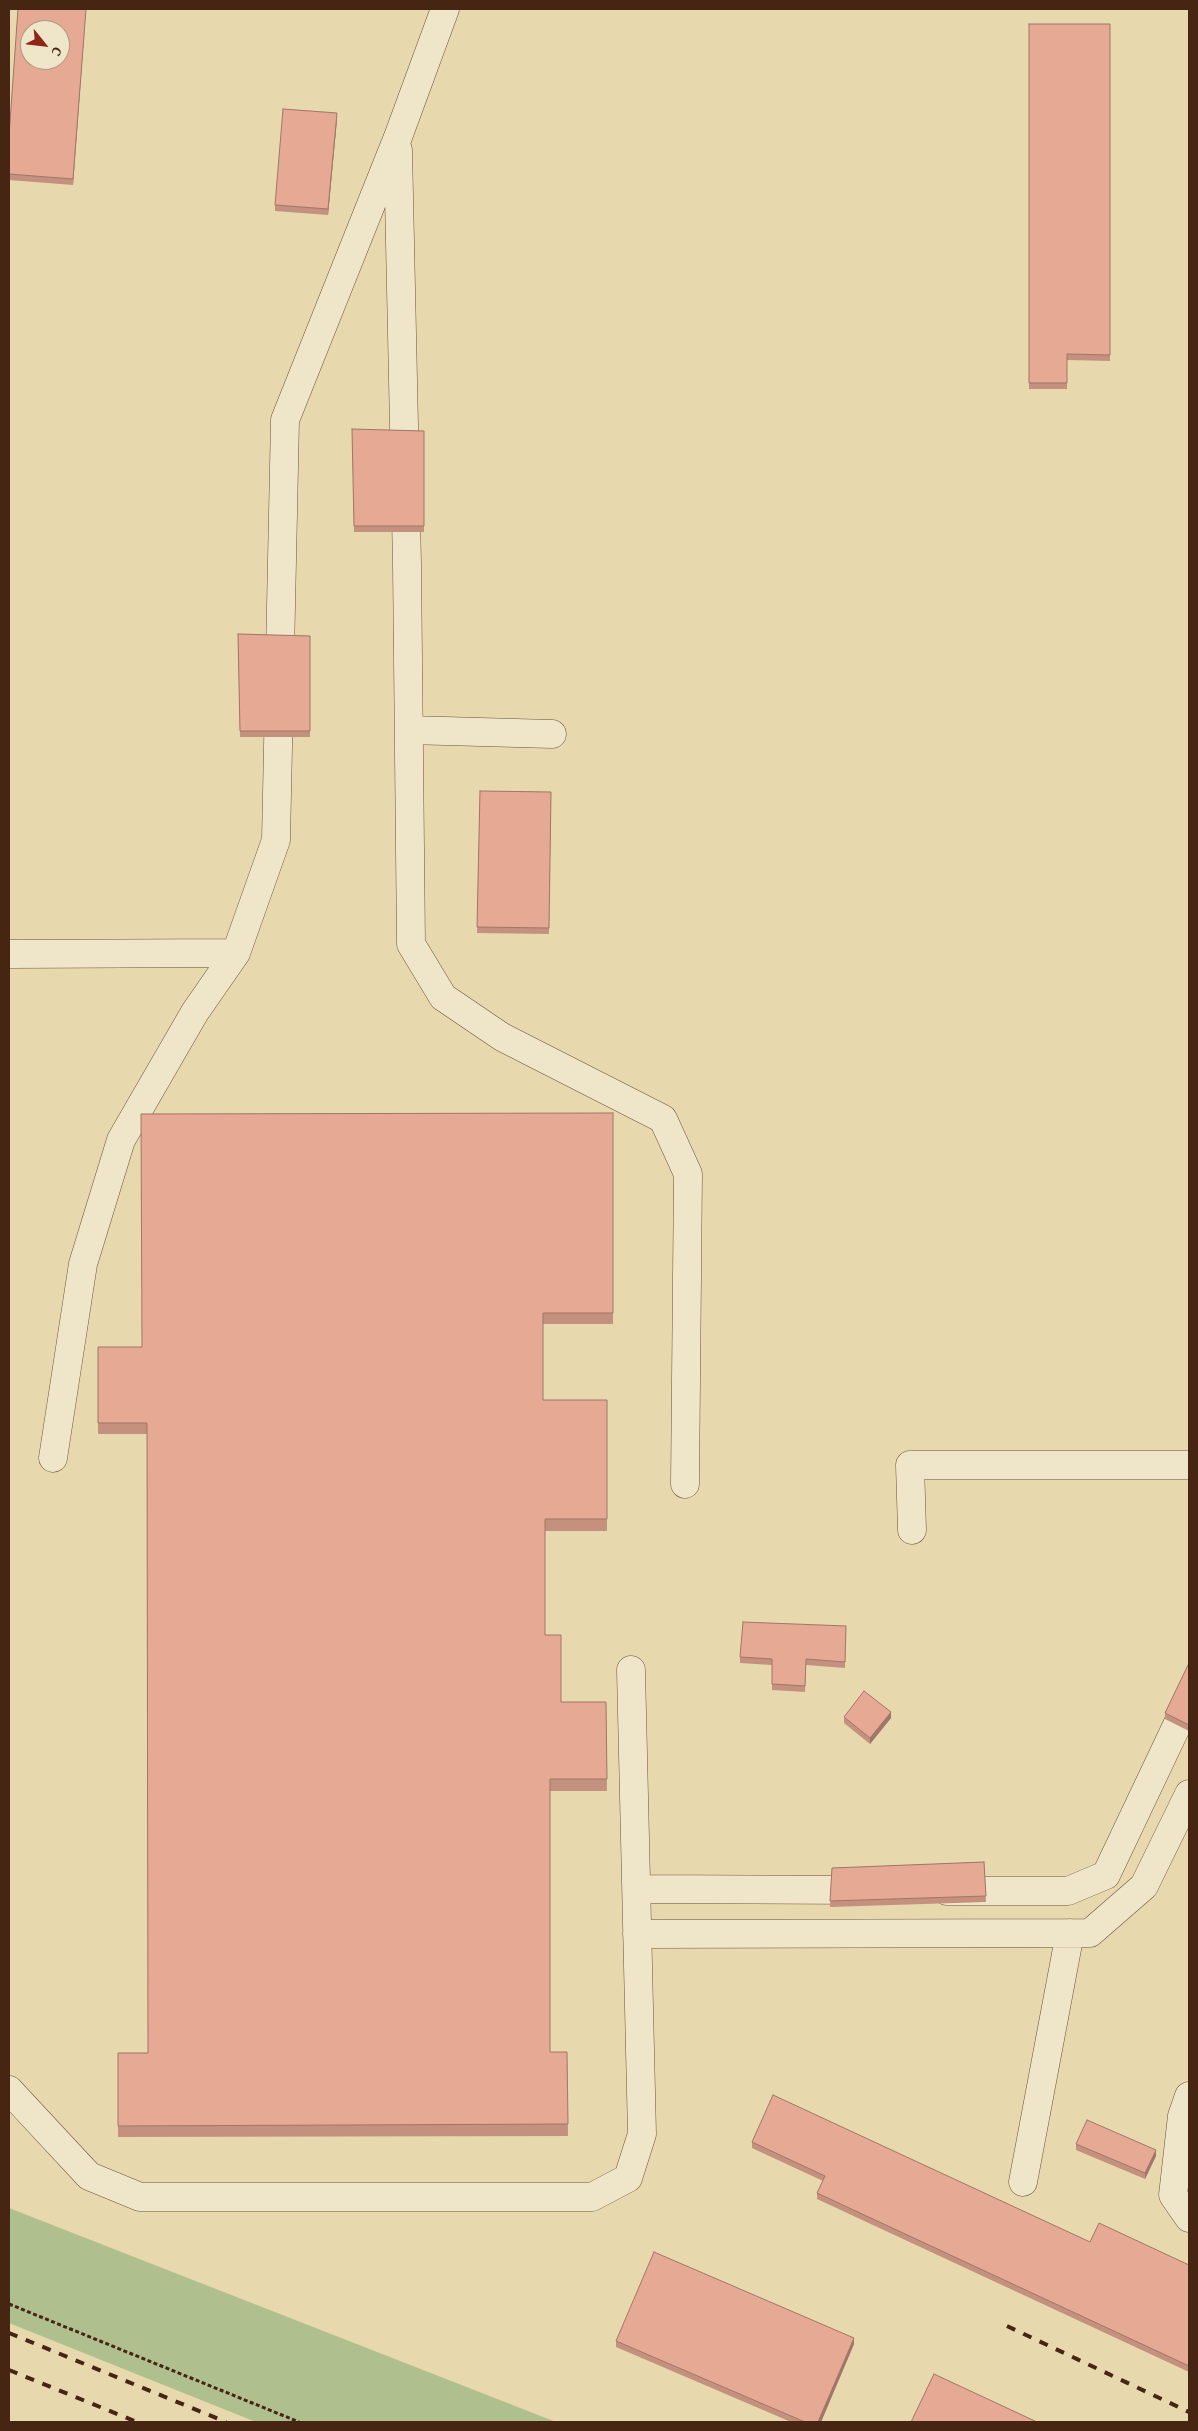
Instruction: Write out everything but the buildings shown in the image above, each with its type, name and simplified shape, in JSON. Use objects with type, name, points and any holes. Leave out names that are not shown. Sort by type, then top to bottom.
[{"type":"lane","points":[[53,1458],[82,1264],[121,1140],[195,1012],[236,953],[276,840],[285,420],[398,138],[445,9]]},
{"type":"lane","points":[[398,138],[411,944],[442,997],[502,1037],[663,1119],[688,1174],[685,1484]]},
{"type":"lane","points":[[409,730],[552,734]]},
{"type":"lane","points":[[9,954],[236,953]]},
{"type":"lane","points":[[912,1530],[910,1464],[1189,1465]]},
{"type":"lane","points":[[9,2090],[89,2176],[140,2197],[592,2197],[628,2178],[642,2134],[630,1670]]},
{"type":"lane","points":[[921,1890],[1068,1891],[1106,1875],[1189,1700]]},
{"type":"lane","points":[[637,1934],[1090,1933],[1144,1886],[1189,1794]]},
{"type":"lane","points":[[637,1889],[891,1890]]},
{"type":"lane","points":[[1023,2182],[1070,1933]]},
{"type":"lane","points":[[1189,2096],[1182,2116],[1173,2195],[1189,2218]]},
{"type":"path","points":[[9,2304],[299,2422]]},
{"type":"green space","points":[[9,2208],[556,2422],[256,2422],[9,2323]]},
{"type":"railway","points":[[1007,2326],[1189,2412]]},
{"type":"railway","points":[[9,2333],[226,2422]]},
{"type":"railway","points":[[9,2370],[137,2422]]}]
